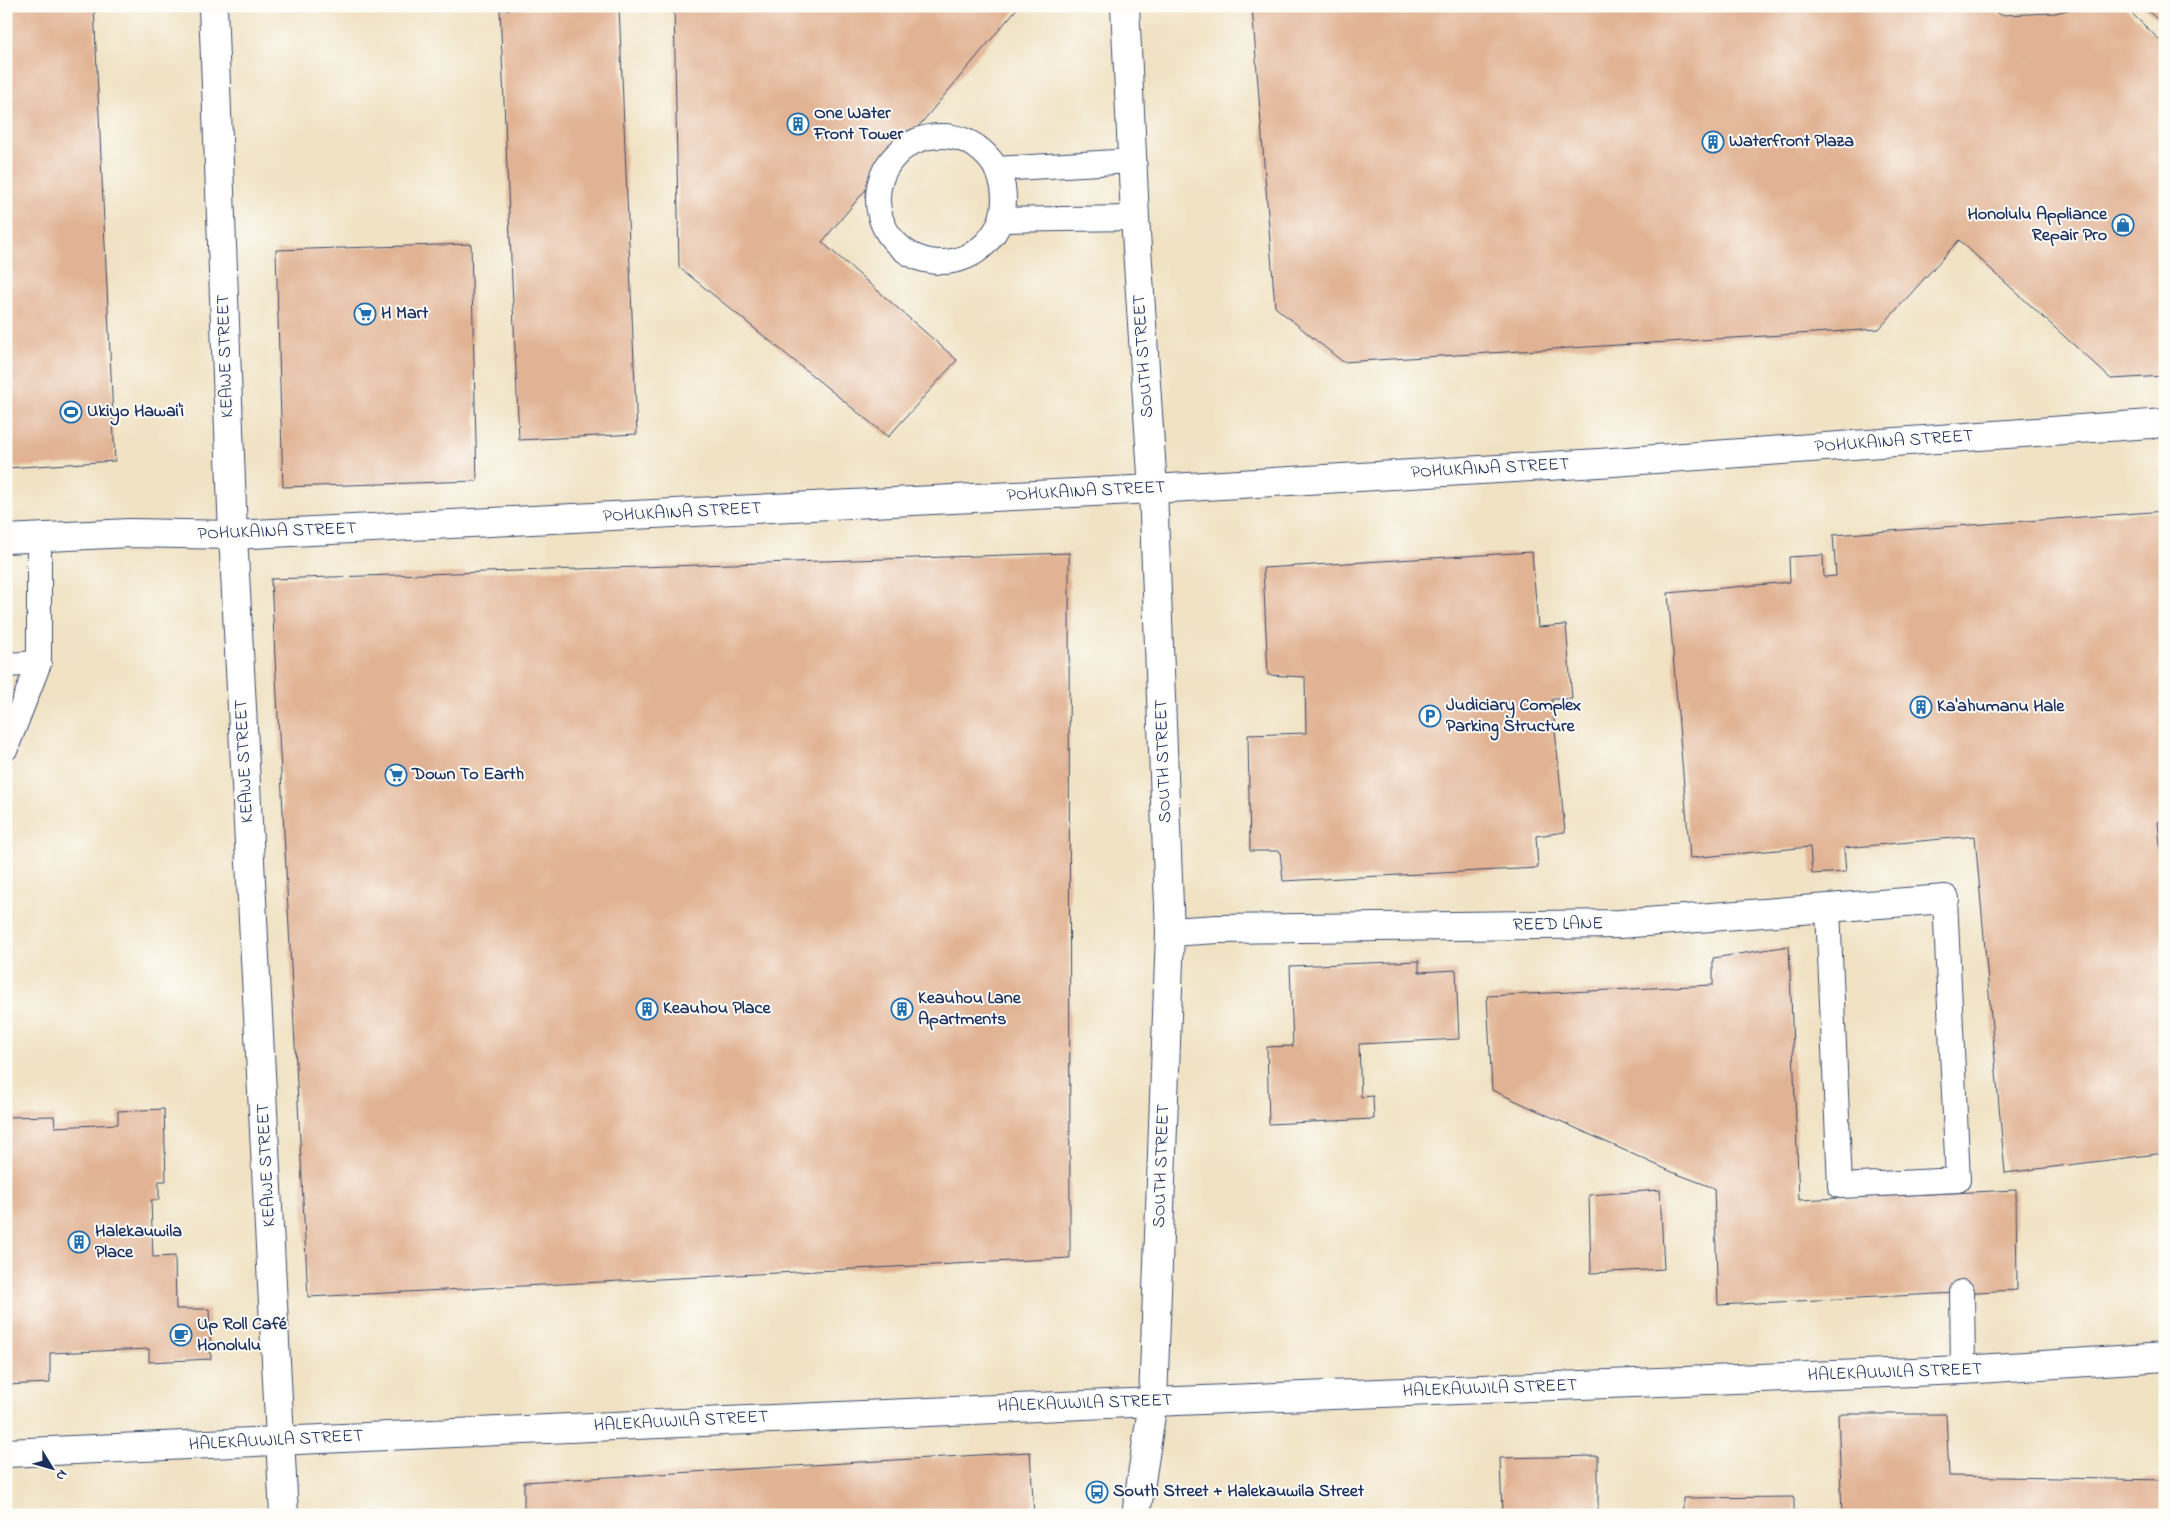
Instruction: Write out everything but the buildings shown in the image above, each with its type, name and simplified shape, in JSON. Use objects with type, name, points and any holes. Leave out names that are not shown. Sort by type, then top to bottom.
[{"type":"street","name":"KEAWE STREET","points":[[213,6],[234,536],[282,1441],[284,1515]]},
{"type":"street","name":"SOUTH STREET","points":[[1125,6],[1135,218],[1153,489],[1170,932],[1153,1402],[1136,1515]]},
{"type":"street","name":"POHUKAINA STREET","points":[[6,539],[130,534],[234,536],[1153,489],[1599,463],[2165,423]]},
{"type":"street","name":"REED LANE","points":[[1170,932],[1218,929],[1620,924],[1945,899]]},
{"type":"street","name":"HALEKAUWILA STREET","points":[[6,1454],[1153,1402],[1964,1370],[2165,1357]]},
{"type":"lane","points":[[940,136],[960,138],[977,147],[996,169],[1004,198],[1001,220],[993,235],[979,250],[962,259],[941,263],[919,259],[900,248],[886,232],[878,211],[878,189],[885,168],[900,151],[918,140],[940,136]]},
{"type":"lane","points":[[996,169],[1132,161]]},
{"type":"lane","points":[[1001,220],[1135,218]]},
{"type":"lane","points":[[6,748],[40,664],[39,538]]},
{"type":"lane","points":[[6,664],[40,664]]},
{"type":"lane","points":[[1828,909],[1840,1186],[1960,1186],[1945,899]]},
{"type":"lane","points":[[1962,1292],[1964,1370]]},
{"type":"place","name":"One Water Front Tower","points":[[798,124]]},
{"type":"place","name":"Waterfront Plaza","points":[[1713,142]]},
{"type":"place","name":"Honolulu Appliance Repair Pro","points":[[2123,225]]},
{"type":"place","name":"H Mart","points":[[365,314]]},
{"type":"place","name":"Ukiyo Hawai'i","points":[[71,412]]},
{"type":"place","name":"Ka'ahumanu Hale","points":[[1921,707]]},
{"type":"place","name":"Judiciary Complex Parking Structure","points":[[1430,716]]},
{"type":"place","name":"Down To Earth","points":[[396,775]]},
{"type":"place","name":"Keauhou Place","points":[[647,1009]]},
{"type":"place","name":"Keauhou Lane Apartments","points":[[902,1009]]},
{"type":"place","name":"Halekauwila Place","points":[[79,1242]]},
{"type":"place","name":"Up Roll Café Honolulu","points":[[181,1335]]},
{"type":"place","name":"South Street + Halekauwila Street","points":[[1097,1492]]}]
